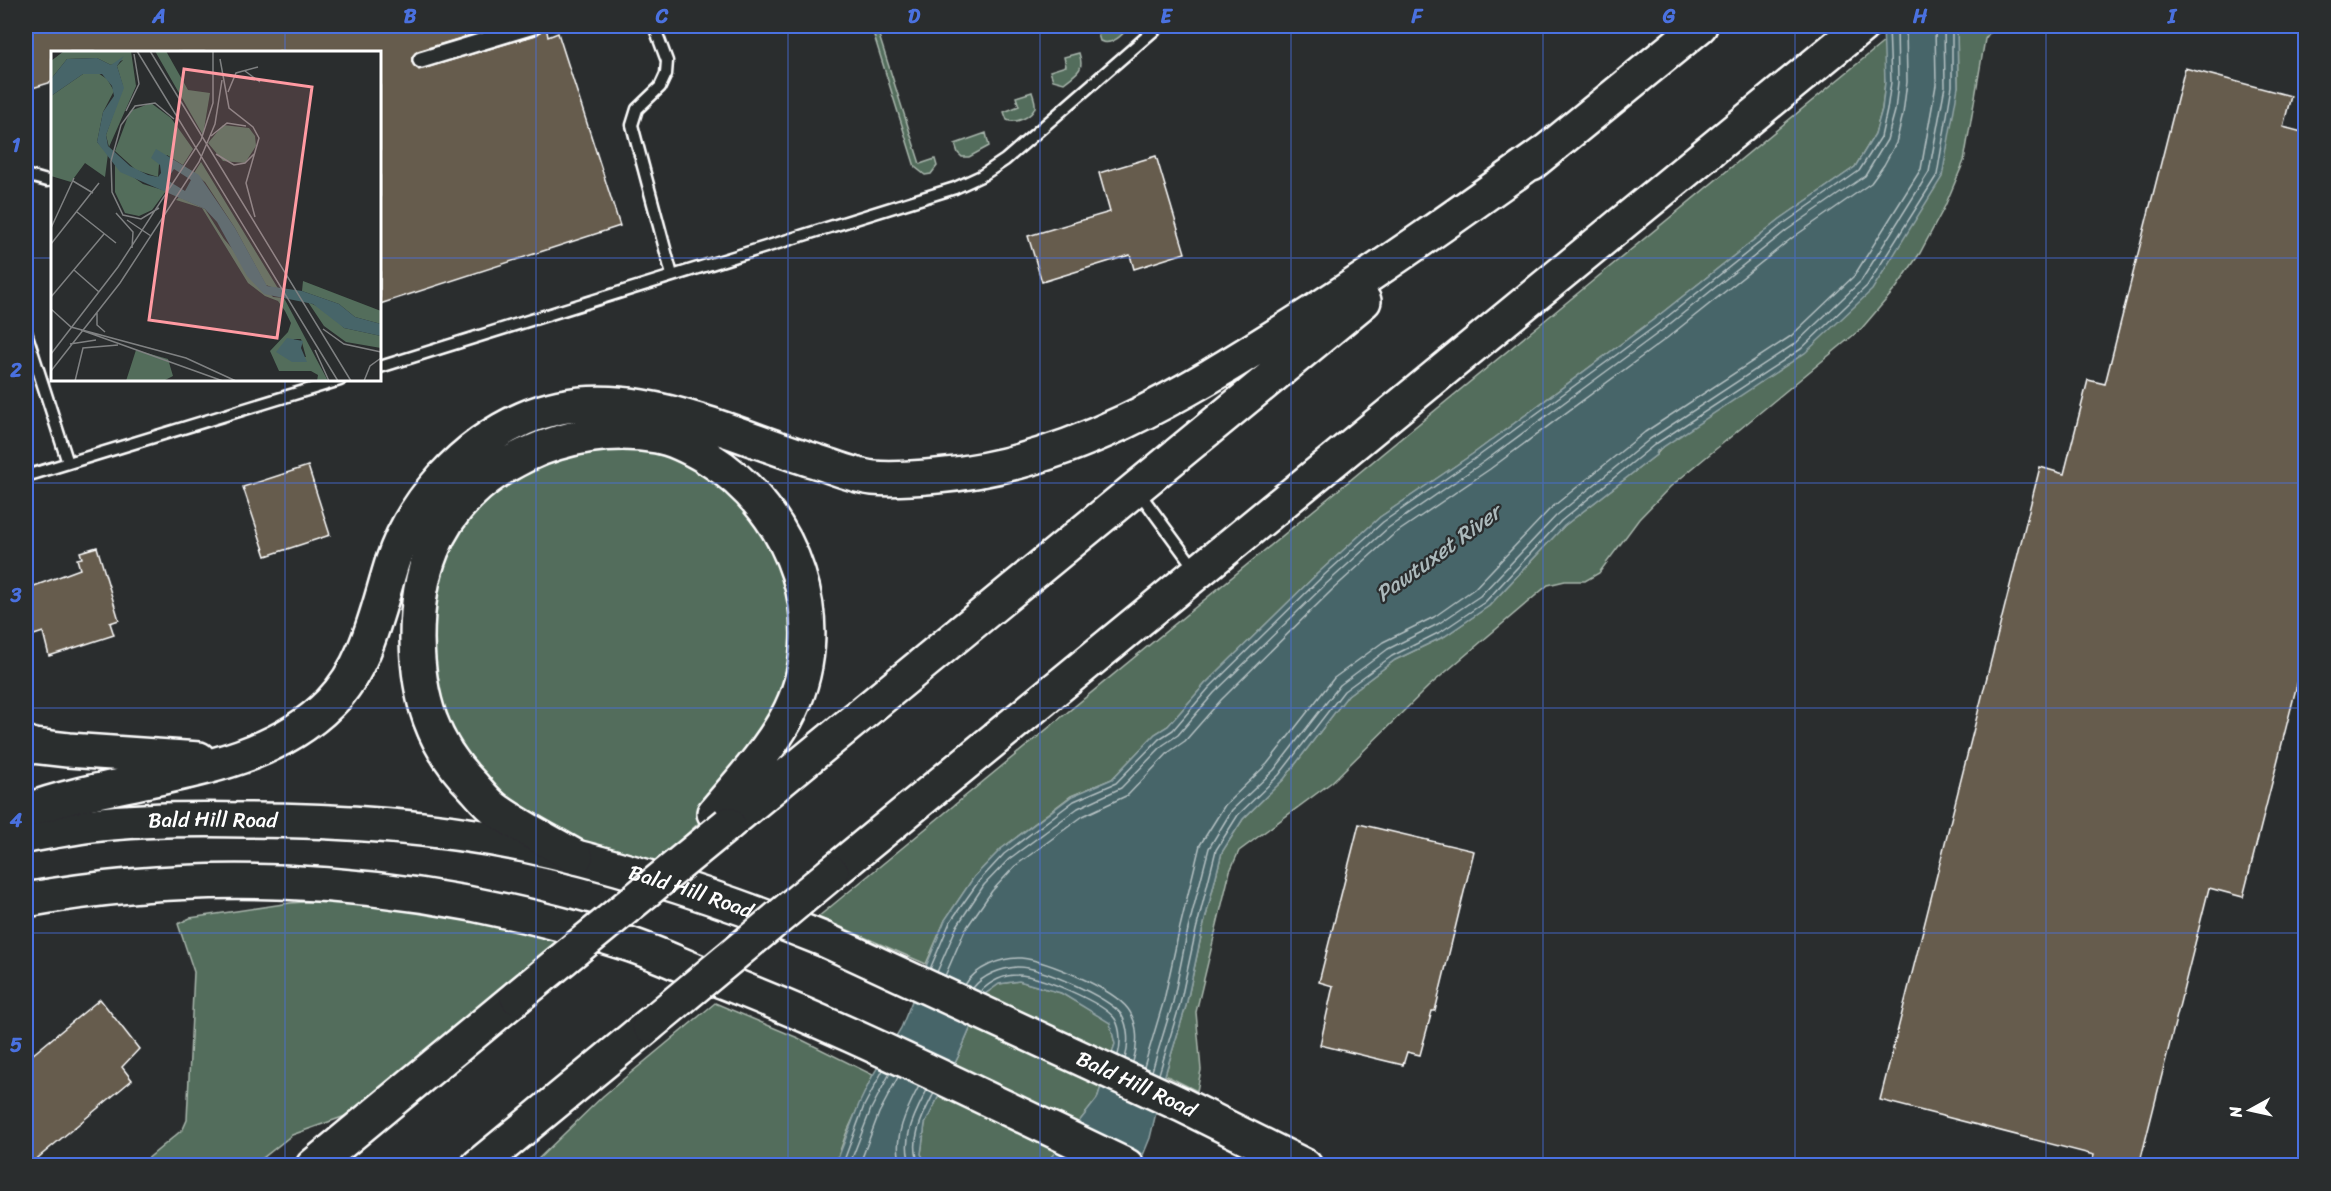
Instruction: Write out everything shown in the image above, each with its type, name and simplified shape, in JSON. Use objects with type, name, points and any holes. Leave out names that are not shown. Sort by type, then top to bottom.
[{"type":"main road","points":[[313,1166],[517,997],[582,929],[1137,488],[1700,26]]},
{"type":"main road","points":[[478,1166],[1862,26]]},
{"type":"main road","points":[[26,811],[50,802],[200,769],[273,744],[294,733],[332,702],[359,663],[402,538],[434,489],[453,467],[491,437],[525,418],[555,408],[587,404],[621,403],[665,410],[870,478],[915,478],[1011,465],[1066,448],[1180,394],[1379,270],[1548,150]]},
{"type":"main road","points":[[576,857],[495,810],[451,761],[434,731],[423,699],[417,663],[417,626],[421,588],[432,550],[449,518],[478,485],[516,460],[555,443],[589,434],[624,433],[659,436],[693,449],[724,468],[751,491],[773,517],[790,548],[802,581],[807,616],[807,651],[800,685],[786,718],[743,778],[721,818]]},
{"type":"main road","points":[[26,743],[33,746],[68,750],[189,759],[229,759]]},
{"type":"main road","name":"Bald Hill Road","points":[[26,836],[94,825],[194,819],[353,821],[470,836],[576,857],[762,914],[823,939],[1182,1105],[1305,1166]]},
{"type":"main road","points":[[26,900],[101,888],[218,881],[265,881],[324,884],[427,895],[517,913],[625,942],[766,998],[1127,1166]]},
{"type":"main road","points":[[515,1166],[637,1035]]},
{"type":"street","points":[[421,60],[533,26]]},
{"type":"lane","points":[[654,26],[667,61],[666,74],[660,87],[637,108],[632,126],[672,275]]},
{"type":"lane","points":[[381,367],[955,188],[981,176],[1005,159],[1160,26]]},
{"type":"lane","points":[[26,176],[51,180]]},
{"type":"lane","points":[[26,332],[68,463]]},
{"type":"lane","points":[[26,476],[307,384],[332,381]]},
{"type":"lane","points":[[1137,488],[1198,573]]},
{"type":"green space","points":[[871,26],[876,26],[920,164],[935,159],[937,166],[931,174],[925,175],[915,167]]},
{"type":"green space","points":[[1111,26],[1130,26],[1113,41],[1100,41],[1097,31]]},
{"type":"green space","points":[[1957,26],[1994,26],[1985,39],[1964,161],[1945,206],[1920,253],[1897,287],[1862,328],[1670,487],[1639,519],[1599,573],[1585,581],[1565,581],[1548,585],[1428,687],[1332,782],[1239,851],[1230,871],[1196,1012],[1201,1070],[1197,1091],[1165,1075],[1186,1006],[1222,852],[1243,819],[1284,779],[1348,695],[1395,660],[1445,636],[1489,606],[1564,526],[1656,455],[1958,87]]},
{"type":"green space","points":[[1885,41],[1885,82],[1882,109],[1875,134],[1855,167],[1780,219],[1653,320],[1477,451],[1380,517],[1317,574],[1205,684],[1168,726],[1155,734],[1112,779],[1071,796],[1001,849],[974,877],[945,920],[926,964],[818,917]]},
{"type":"green space","points":[[1079,53],[1081,64],[1079,71],[1064,83],[1053,80],[1050,71],[1066,66],[1064,57]]},
{"type":"green space","points":[[1032,92],[1035,105],[1031,114],[1019,120],[1007,120],[1004,112],[1019,106],[1016,97]]},
{"type":"green space","points":[[986,133],[989,146],[969,157],[962,157],[958,153],[955,144]]},
{"type":"green space","points":[[601,433],[712,461],[799,576],[786,716],[716,807],[640,877],[468,779],[419,683],[445,520],[473,486]]},
{"type":"green space","points":[[402,901],[575,931],[379,1104],[292,1135],[254,1165],[139,1166],[183,1129],[187,1120],[194,972],[178,924],[190,918],[290,903]]},
{"type":"green space","points":[[1019,981],[1061,993],[1110,1022],[1115,1044],[1097,1099],[1045,1165],[927,1165],[921,1154],[925,1124],[958,1057],[985,994],[999,984]]},
{"type":"green space","points":[[715,1003],[798,1038],[873,1075],[846,1134],[835,1165],[531,1166],[603,1096]]},
{"type":"water","name":"Pawtuxet River","points":[[1883,26],[1957,26],[1958,87],[1942,177],[1872,290],[1805,353],[1657,451],[1656,455],[1564,526],[1489,606],[1445,636],[1395,660],[1348,695],[1284,779],[1243,819],[1222,852],[1186,1006],[1165,1075],[1150,1138],[1139,1165],[1045,1165],[1097,1099],[1115,1044],[1110,1023],[1061,993],[1019,981],[999,984],[985,994],[958,1057],[925,1124],[921,1154],[927,1165],[835,1166],[859,1104],[901,1028],[945,920],[974,877],[1001,849],[1072,796],[1112,779],[1155,734],[1168,726],[1205,684],[1317,574],[1380,517],[1477,451],[1653,320],[1780,219],[1855,167],[1875,134],[1882,109],[1885,82]]},
{"type":"building","points":[[26,26],[501,26],[418,51],[412,57],[412,62],[419,70],[536,35],[542,26],[546,26],[548,37],[558,33],[620,226],[381,304],[381,51],[51,51],[51,82],[26,90]]},
{"type":"building","points":[[2185,68],[2291,96],[2283,127],[2306,133],[2306,649],[2243,897],[2209,888],[2139,1166],[2091,1166],[2094,1155],[1880,1100],[2040,467],[2064,474],[2088,380],[2105,384]]},
{"type":"building","points":[[1156,156],[1185,253],[1134,269],[1130,255],[1042,282],[1028,236],[1110,212],[1099,173]]},
{"type":"building","points":[[308,466],[330,535],[266,556],[243,487]]},
{"type":"building","points":[[97,547],[119,620],[110,623],[114,635],[49,656],[43,632],[31,636],[26,619],[32,617],[26,589],[80,569],[77,559],[82,558],[80,552]]},
{"type":"building","points":[[1359,824],[1474,851],[1435,1011],[1432,1011],[1420,1055],[1407,1052],[1403,1065],[1320,1045],[1333,986],[1319,982]]},
{"type":"building","points":[[100,999],[139,1049],[122,1067],[132,1080],[26,1166],[26,1060]]}]
